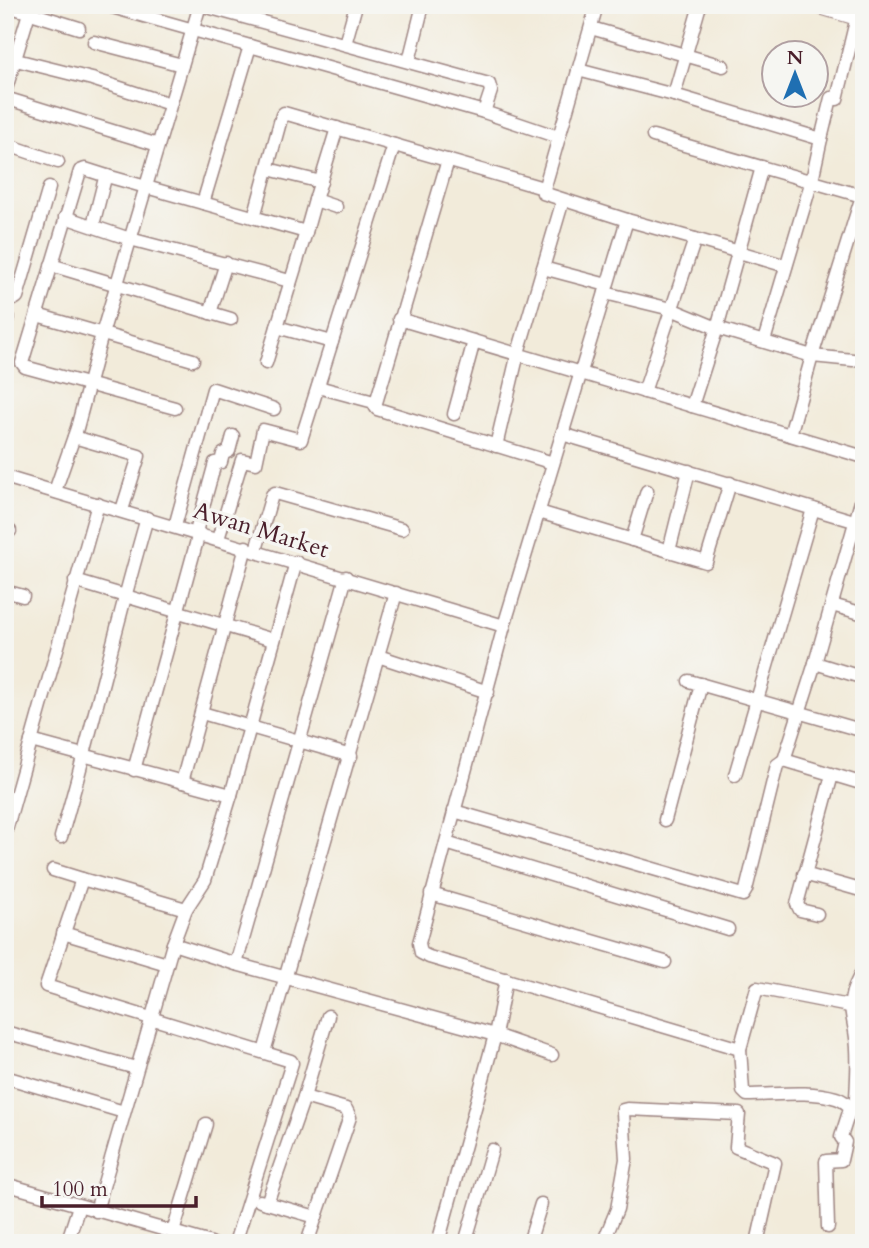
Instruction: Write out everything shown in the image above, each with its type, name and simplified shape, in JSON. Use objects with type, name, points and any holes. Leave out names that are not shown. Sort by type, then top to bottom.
[{"type":"main road","points":[[817,5],[861,10]]},
{"type":"street","points":[[5,5],[79,28]]},
{"type":"street","points":[[105,5],[484,112],[558,136]]},
{"type":"street","points":[[55,491],[74,437],[200,5],[489,84],[491,90],[484,112]]},
{"type":"street","points":[[345,44],[356,5]]},
{"type":"street","points":[[409,61],[423,5]]},
{"type":"street","points":[[597,5],[543,194],[786,266]]},
{"type":"street","points":[[674,95],[700,5]]},
{"type":"street","points":[[764,341],[812,180],[831,98],[837,99],[861,10]]},
{"type":"street","points":[[5,92],[29,13]]},
{"type":"street","points":[[591,28],[723,66]]},
{"type":"street","points":[[94,42],[182,65]]},
{"type":"street","points":[[203,203],[250,46]]},
{"type":"street","points":[[16,60],[92,79],[170,104]]},
{"type":"street","points":[[578,70],[674,95],[821,139]]},
{"type":"street","points":[[5,98],[158,145]]},
{"type":"street","points":[[254,217],[284,113],[543,188]]},
{"type":"street","points":[[266,363],[337,128]]},
{"type":"street","points":[[653,136],[863,196],[859,222],[812,356],[790,435]]},
{"type":"street","points":[[5,144],[58,162]]},
{"type":"street","points":[[218,539],[242,460],[256,463],[265,429],[301,440],[394,145]]},
{"type":"street","points":[[448,160],[374,402],[377,409],[553,463]]},
{"type":"street","points":[[692,406],[762,167]]},
{"type":"street","points":[[175,408],[22,365],[80,171],[85,169],[306,232]]},
{"type":"street","points":[[268,169],[321,182]]},
{"type":"street","points":[[93,225],[107,176]]},
{"type":"street","points":[[5,297],[17,297],[49,188]]},
{"type":"street","points":[[315,200],[336,207]]},
{"type":"street","points":[[496,446],[518,354],[563,200]]},
{"type":"street","points":[[65,217],[130,239],[286,280],[290,284]]},
{"type":"street","points":[[627,220],[505,626],[419,943],[421,953],[740,1049]]},
{"type":"street","points":[[644,392],[695,239]]},
{"type":"street","points":[[210,313],[226,263]]},
{"type":"street","points":[[51,265],[231,319]]},
{"type":"street","points":[[543,268],[671,309],[717,328],[812,356],[853,360]]},
{"type":"street","points":[[37,315],[193,360]]},
{"type":"street","points":[[399,319],[864,457]]},
{"type":"street","points":[[277,327],[332,342]]},
{"type":"street","points":[[454,414],[474,341]]},
{"type":"street","points":[[318,387],[374,402]]},
{"type":"street","points":[[175,526],[213,389],[274,409]]},
{"type":"street","points":[[562,435],[860,522]]},
{"type":"street","points":[[134,770],[215,463],[221,462],[223,453],[229,451],[233,436]]},
{"type":"street","points":[[74,437],[139,456],[122,510]]},
{"type":"street","points":[[669,551],[689,471]]},
{"type":"street","name":"Awan Market","points":[[5,477],[505,626]]},
{"type":"street","points":[[539,512],[706,562],[730,483]]},
{"type":"street","points":[[632,540],[647,491]]},
{"type":"street","points":[[454,811],[743,895],[778,765],[784,760],[801,713],[832,604],[860,522],[864,491]]},
{"type":"street","points":[[182,782],[223,625],[272,495],[275,493],[402,529]]},
{"type":"street","points":[[5,834],[9,807],[32,741],[98,503]]},
{"type":"street","points":[[734,775],[813,509]]},
{"type":"street","points":[[61,837],[147,518]]},
{"type":"street","points":[[96,1211],[173,944],[186,909],[205,880],[251,727],[296,562]]},
{"type":"street","points":[[236,964],[346,577]]},
{"type":"street","points":[[75,581],[274,640]]},
{"type":"street","points":[[5,591],[23,597]]},
{"type":"street","points":[[264,1052],[396,593]]},
{"type":"street","points":[[832,604],[864,614]]},
{"type":"street","points":[[377,656],[488,692]]},
{"type":"street","points":[[815,663],[864,678]]},
{"type":"street","points":[[665,820],[695,683],[864,731]]},
{"type":"street","points":[[202,713],[351,756]]},
{"type":"street","points":[[32,741],[231,795]]},
{"type":"street","points":[[784,760],[864,784]]},
{"type":"street","points":[[817,914],[797,907],[832,775]]},
{"type":"street","points":[[446,843],[728,929]]},
{"type":"street","points":[[54,870],[186,909]]},
{"type":"street","points":[[804,874],[864,891]]},
{"type":"street","points":[[82,878],[46,986],[264,1052],[292,1063],[235,1243]]},
{"type":"street","points":[[431,894],[665,962]]},
{"type":"street","points":[[63,933],[167,964]]},
{"type":"street","points":[[173,944],[285,978],[495,1035],[552,1055]]},
{"type":"street","points":[[828,1227],[826,1161],[841,1160],[845,1142],[841,1137],[853,1103],[857,1045],[849,1006],[854,985],[864,969]]},
{"type":"street","points":[[438,1243],[495,1035],[506,979]]},
{"type":"street","points":[[757,1243],[775,1163],[736,1147],[743,1091],[740,1049],[757,988],[849,1006]]},
{"type":"street","points":[[267,1203],[304,1097],[328,1016]]},
{"type":"street","points":[[5,1032],[136,1068]]},
{"type":"street","points":[[5,1077],[124,1112]]},
{"type":"street","points":[[743,1091],[747,1095],[817,1095],[838,1098],[853,1103],[864,1113]]},
{"type":"street","points":[[304,1097],[346,1109],[349,1117],[307,1243]]},
{"type":"street","points":[[603,1243],[617,1209],[626,1159],[623,1110],[739,1114]]},
{"type":"street","points":[[173,1232],[206,1124]]},
{"type":"street","points":[[465,1243],[492,1150]]},
{"type":"street","points":[[5,1184],[211,1243]]},
{"type":"street","points":[[249,1198],[316,1217]]},
{"type":"street","points":[[529,1243],[541,1204]]},
{"type":"street","points":[[67,1243],[79,1206]]}]
